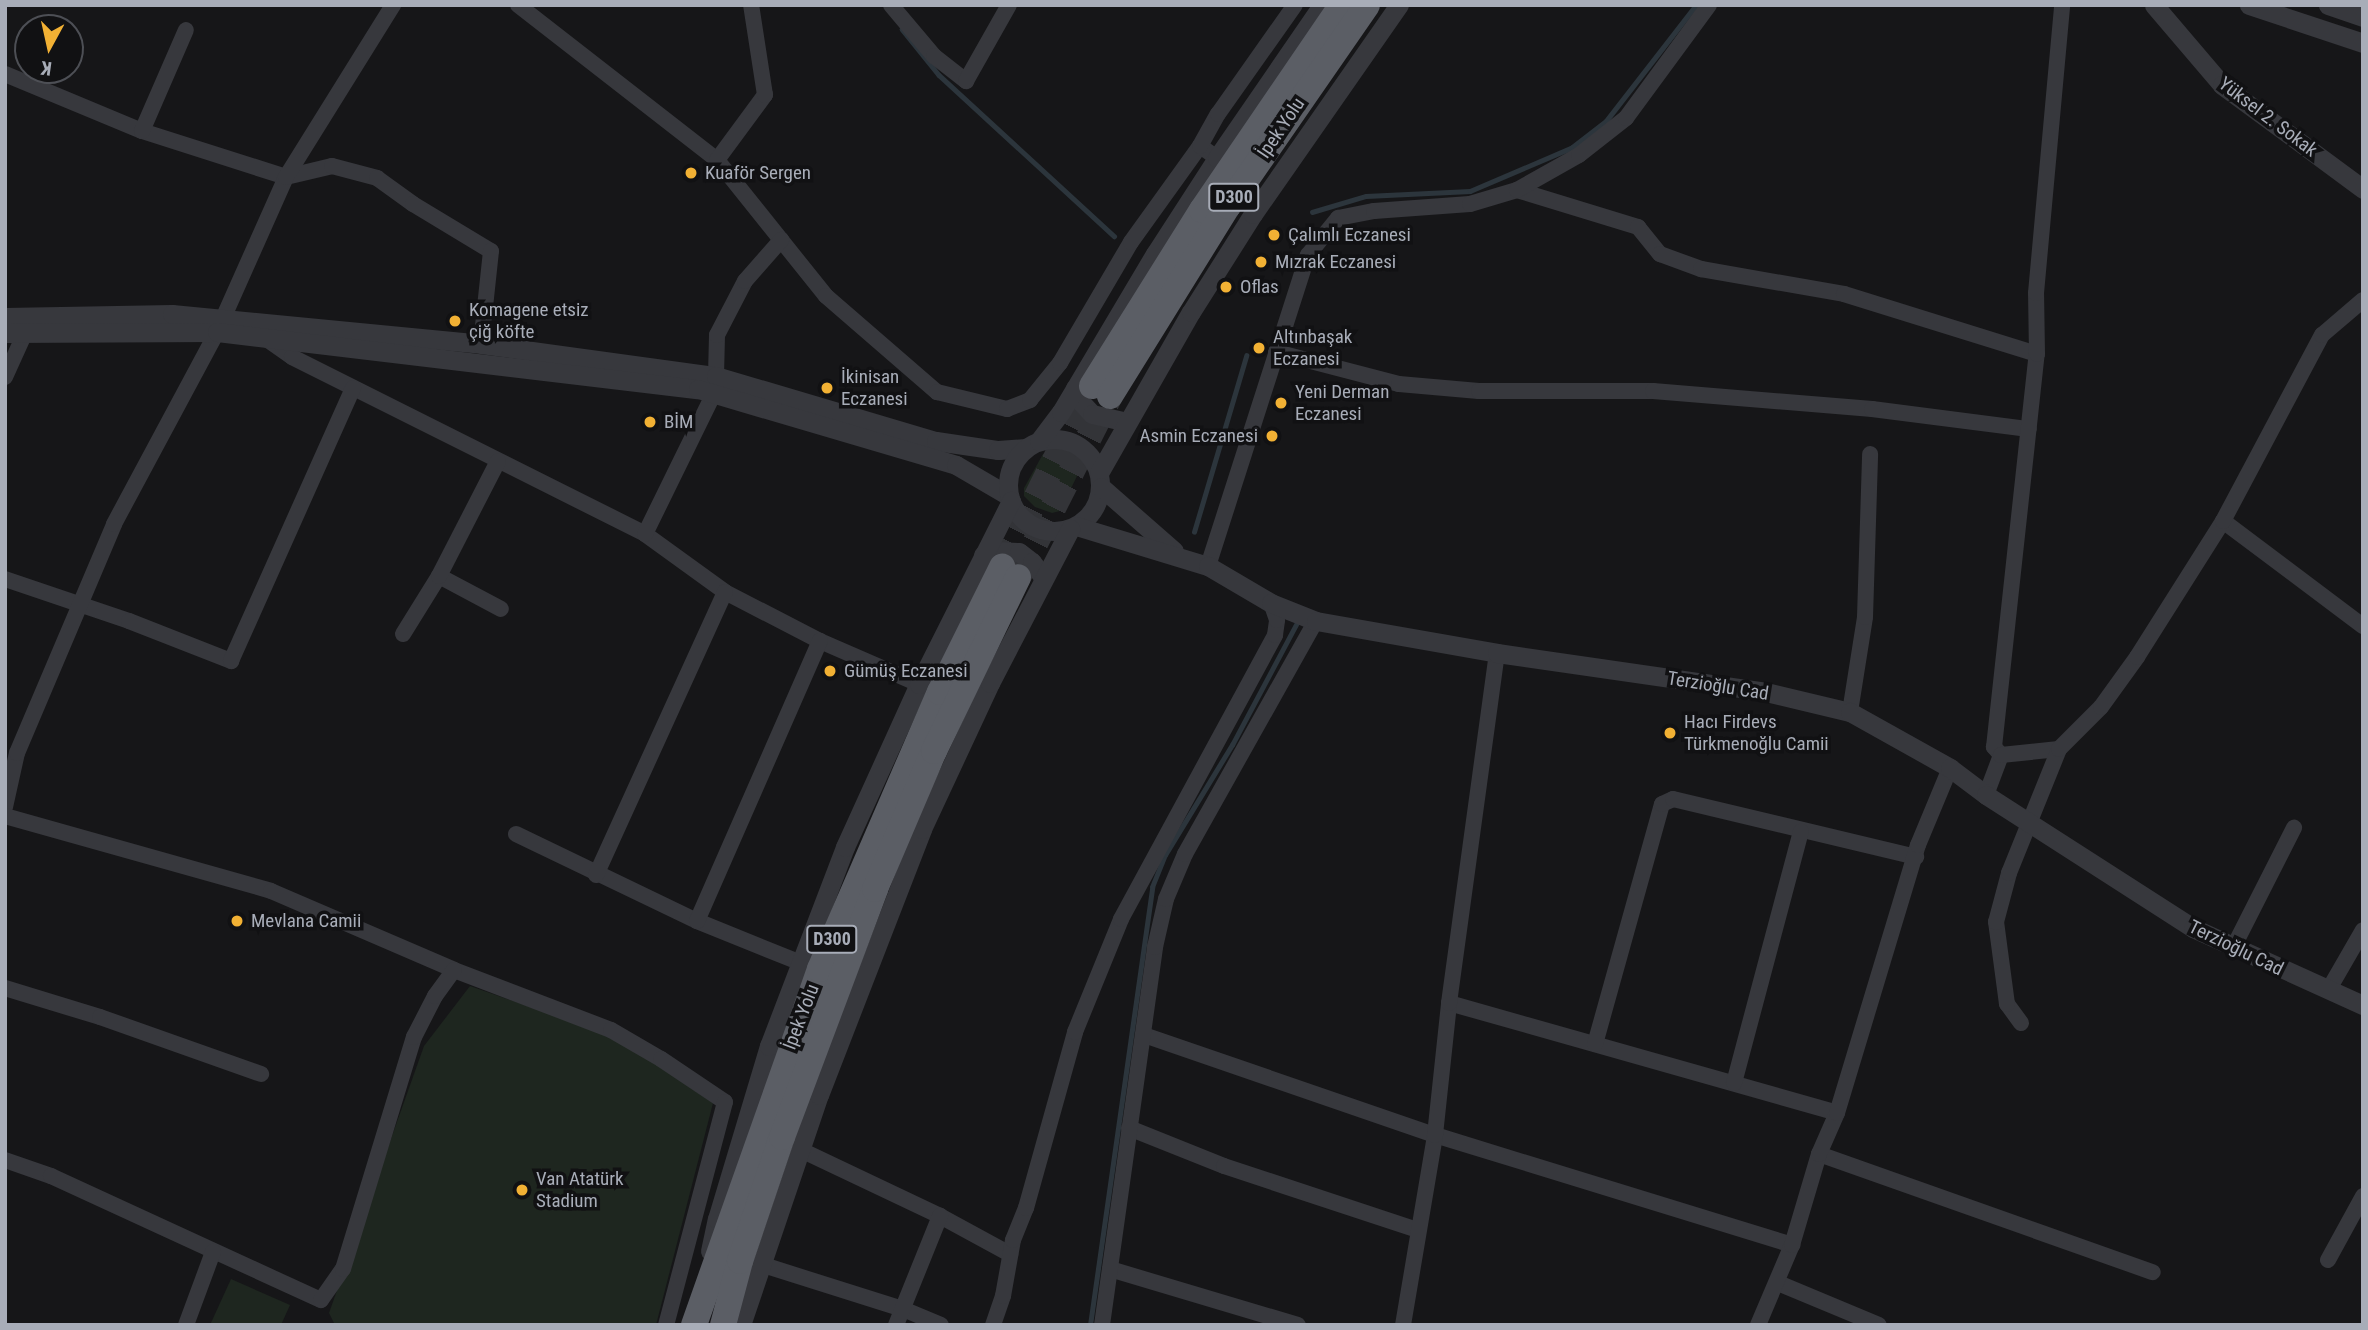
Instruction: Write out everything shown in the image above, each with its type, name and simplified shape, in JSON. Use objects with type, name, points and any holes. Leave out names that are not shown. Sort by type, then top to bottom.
[{"type":"highway","name":"İpek Yolu","points":[[1092,390],[1202,210],[1342,5]]},
{"type":"highway","name":"İpek Yolu","points":[[1092,390],[1228,206],[1367,5]]},
{"type":"highway","name":"İpek Yolu","points":[[695,1323],[820,969],[940,692],[1012,569]]},
{"type":"highway","name":"İpek Yolu","points":[[723,1325],[740,1261],[782,1137],[870,901],[1012,569]]},
{"type":"street","points":[[5,807],[18,753],[114,524],[220,325],[286,177],[393,5]]},
{"type":"street","points":[[518,5],[717,160],[826,296],[937,392],[1007,409],[1030,400],[1060,363],[1131,242],[1200,146],[1218,114],[1295,5]]},
{"type":"street","points":[[717,160],[765,95],[751,5]]},
{"type":"street","points":[[891,5],[934,56],[966,81],[1009,5]]},
{"type":"street","points":[[741,1325],[866,968],[922,829],[1012,569],[1011,469],[1092,390],[1217,158],[1322,5]]},
{"type":"street","points":[[695,1323],[717,1219],[746,1117],[845,847],[919,684],[1012,569],[1073,528],[1094,510],[1100,480],[1127,422],[1191,312],[1253,214],[1399,5]]},
{"type":"street","points":[[1208,566],[1308,255],[1338,218],[1374,211],[1470,204],[1517,190],[1578,155],[1626,118],[1709,5]]},
{"type":"street","points":[[2001,755],[1994,747],[2037,354],[2038,267],[2062,5]]},
{"type":"street","name":"Yüksel 2. Sokak","points":[[2154,5],[2222,85],[2363,189]]},
{"type":"street","points":[[2249,5],[2363,43]]},
{"type":"street","points":[[2328,5],[2363,17]]},
{"type":"street","points":[[142,131],[186,30]]},
{"type":"street","points":[[5,74],[142,131],[286,177],[332,166],[377,178],[413,204],[491,251],[481,344]]},
{"type":"street","points":[[1200,146],[1217,158]]},
{"type":"street","points":[[1517,190],[1638,227],[1660,254],[1701,269],[1844,294],[2037,354]]},
{"type":"street","points":[[645,534],[715,385],[718,335],[745,281],[781,240]]},
{"type":"street","points":[[2021,1023],[2007,1004],[1996,922],[2009,873],[2059,749],[2101,706],[2137,657],[2223,521],[2322,335],[2363,300]]},
{"type":"street","points":[[5,317],[172,314],[265,338],[715,385],[956,465],[1010,498],[1028,523],[1055,531],[1073,528]]},
{"type":"street","points":[[5,333],[220,325],[481,344],[715,385],[936,441],[998,450],[1062,440],[1083,448],[1093,459],[1100,480]]},
{"type":"street","points":[[5,377],[25,333]]},
{"type":"street","points":[[265,338],[292,357],[645,534],[725,592],[820,641],[919,684]]},
{"type":"street","points":[[1276,352],[1399,384],[1479,391],[1653,391],[1872,409],[2029,429]]},
{"type":"street","points":[[5,579],[231,661],[353,388]]},
{"type":"street","points":[[1092,390],[1079,400],[1092,414],[1127,422]]},
{"type":"street","points":[[1850,712],[1865,617],[1870,453]]},
{"type":"street","points":[[403,634],[439,576],[498,461]]},
{"type":"street","name":"Terzioğlu Cad","points":[[1100,480],[1155,537],[1180,555]]},
{"type":"street","points":[[2223,521],[2363,626]]},
{"type":"street","name":"Terzioğlu Cad","points":[[1073,528],[1180,555],[1208,566],[1271,603],[1316,621],[1497,653],[1766,692],[1850,712],[1950,768],[1986,795],[2193,929],[2363,1005]]},
{"type":"street","points":[[439,576],[501,608]]},
{"type":"street","points":[[596,875],[725,592]]},
{"type":"street","points":[[993,1325],[1003,1296],[1010,1254],[1026,1208],[1075,1031],[1121,919],[1166,831],[1275,635],[1277,620],[1271,603]]},
{"type":"street","points":[[1102,1325],[1155,947],[1166,899],[1185,854],[1316,621]]},
{"type":"street","points":[[697,921],[820,641]]},
{"type":"street","points":[[1403,1325],[1435,1135],[1449,1003],[1497,653]]},
{"type":"street","points":[[2001,755],[2059,749]]},
{"type":"street","points":[[1986,795],[2001,755]]},
{"type":"street","points":[[1758,1325],[1792,1245],[1819,1154],[1837,1113],[1916,857],[1950,768]]},
{"type":"street","points":[[1595,1044],[1662,804],[1673,799],[1801,832],[1916,857]]},
{"type":"street","points":[[5,816],[271,891],[454,970],[611,1030],[661,1059],[725,1102],[666,1325]]},
{"type":"street","points":[[2233,947],[2294,828]]},
{"type":"street","points":[[1734,1083],[1801,832]]},
{"type":"street","points":[[516,834],[596,875],[697,921],[801,963]]},
{"type":"street","points":[[2329,989],[2363,930]]},
{"type":"street","points":[[5,1160],[51,1176],[321,1300],[343,1269],[414,1037],[435,996],[454,970]]},
{"type":"street","points":[[5,988],[100,1017],[261,1074]]},
{"type":"street","points":[[1449,1003],[1837,1113]]},
{"type":"street","points":[[1144,1035],[1435,1135],[1792,1245]]},
{"type":"street","points":[[1129,1128],[1224,1166],[1418,1230]]},
{"type":"street","points":[[801,1150],[940,1216],[1010,1254]]},
{"type":"street","points":[[1819,1154],[2153,1272]]},
{"type":"street","points":[[2328,1260],[2363,1196]]},
{"type":"street","points":[[896,1325],[940,1216]]},
{"type":"street","points":[[186,1325],[213,1252]]},
{"type":"street","points":[[760,1265],[903,1309],[941,1325]]},
{"type":"street","points":[[1110,1269],[1298,1325]]},
{"type":"street","points":[[1778,1283],[1879,1325]]},
{"type":"shaded area","points":[[1043,454],[1061,454],[1071,460],[1078,474],[1060,511],[1052,513],[1035,507],[1024,496],[1024,488]]},
{"type":"shaded area","points":[[470,986],[614,1036],[713,1103],[656,1325],[335,1325],[329,1313],[424,1046]]},
{"type":"shaded area","points":[[231,1279],[290,1305],[281,1325],[210,1325]]},
{"type":"waterway","points":[[1312,212],[1366,196],[1470,191],[1571,148],[1606,121],[1696,5]]},
{"type":"waterway","points":[[902,29],[939,75],[1114,236]]},
{"type":"waterway","points":[[1194,532],[1246,356]]},
{"type":"waterway","points":[[1090,1325],[1152,887],[1165,855],[1232,745],[1299,619]]},
{"type":"tunnel","points":[[1002,567],[1092,386]]},
{"type":"tunnel","points":[[1018,577],[1110,396]]},
{"type":"place","name":"Kuaför Sergen","points":[[691,173]]},
{"type":"place","name":"Çalımlı Eczanesi","points":[[1274,235]]},
{"type":"place","name":"Mızrak Eczanesi","points":[[1261,262]]},
{"type":"place","name":"Oflas","points":[[1226,287]]},
{"type":"place","name":"Komagene etsiz çiğ köfte","points":[[455,321]]},
{"type":"place","name":"Altınbaşak Eczanesi","points":[[1259,348]]},
{"type":"place","name":"İkinisan Eczanesi","points":[[827,388]]},
{"type":"place","name":"Yeni Derman Eczanesi","points":[[1281,403]]},
{"type":"place","name":"BİM","points":[[650,422]]},
{"type":"place","name":"Asmin Eczanesi","points":[[1272,436]]},
{"type":"place","name":"Gümüş Eczanesi","points":[[830,671]]},
{"type":"place","name":"Hacı Firdevs Türkmenoğlu Camii","points":[[1670,733]]},
{"type":"place","name":"Mevlana Camii","points":[[237,921]]},
{"type":"place","name":"Van Atatürk Stadium","points":[[522,1190]]}]
